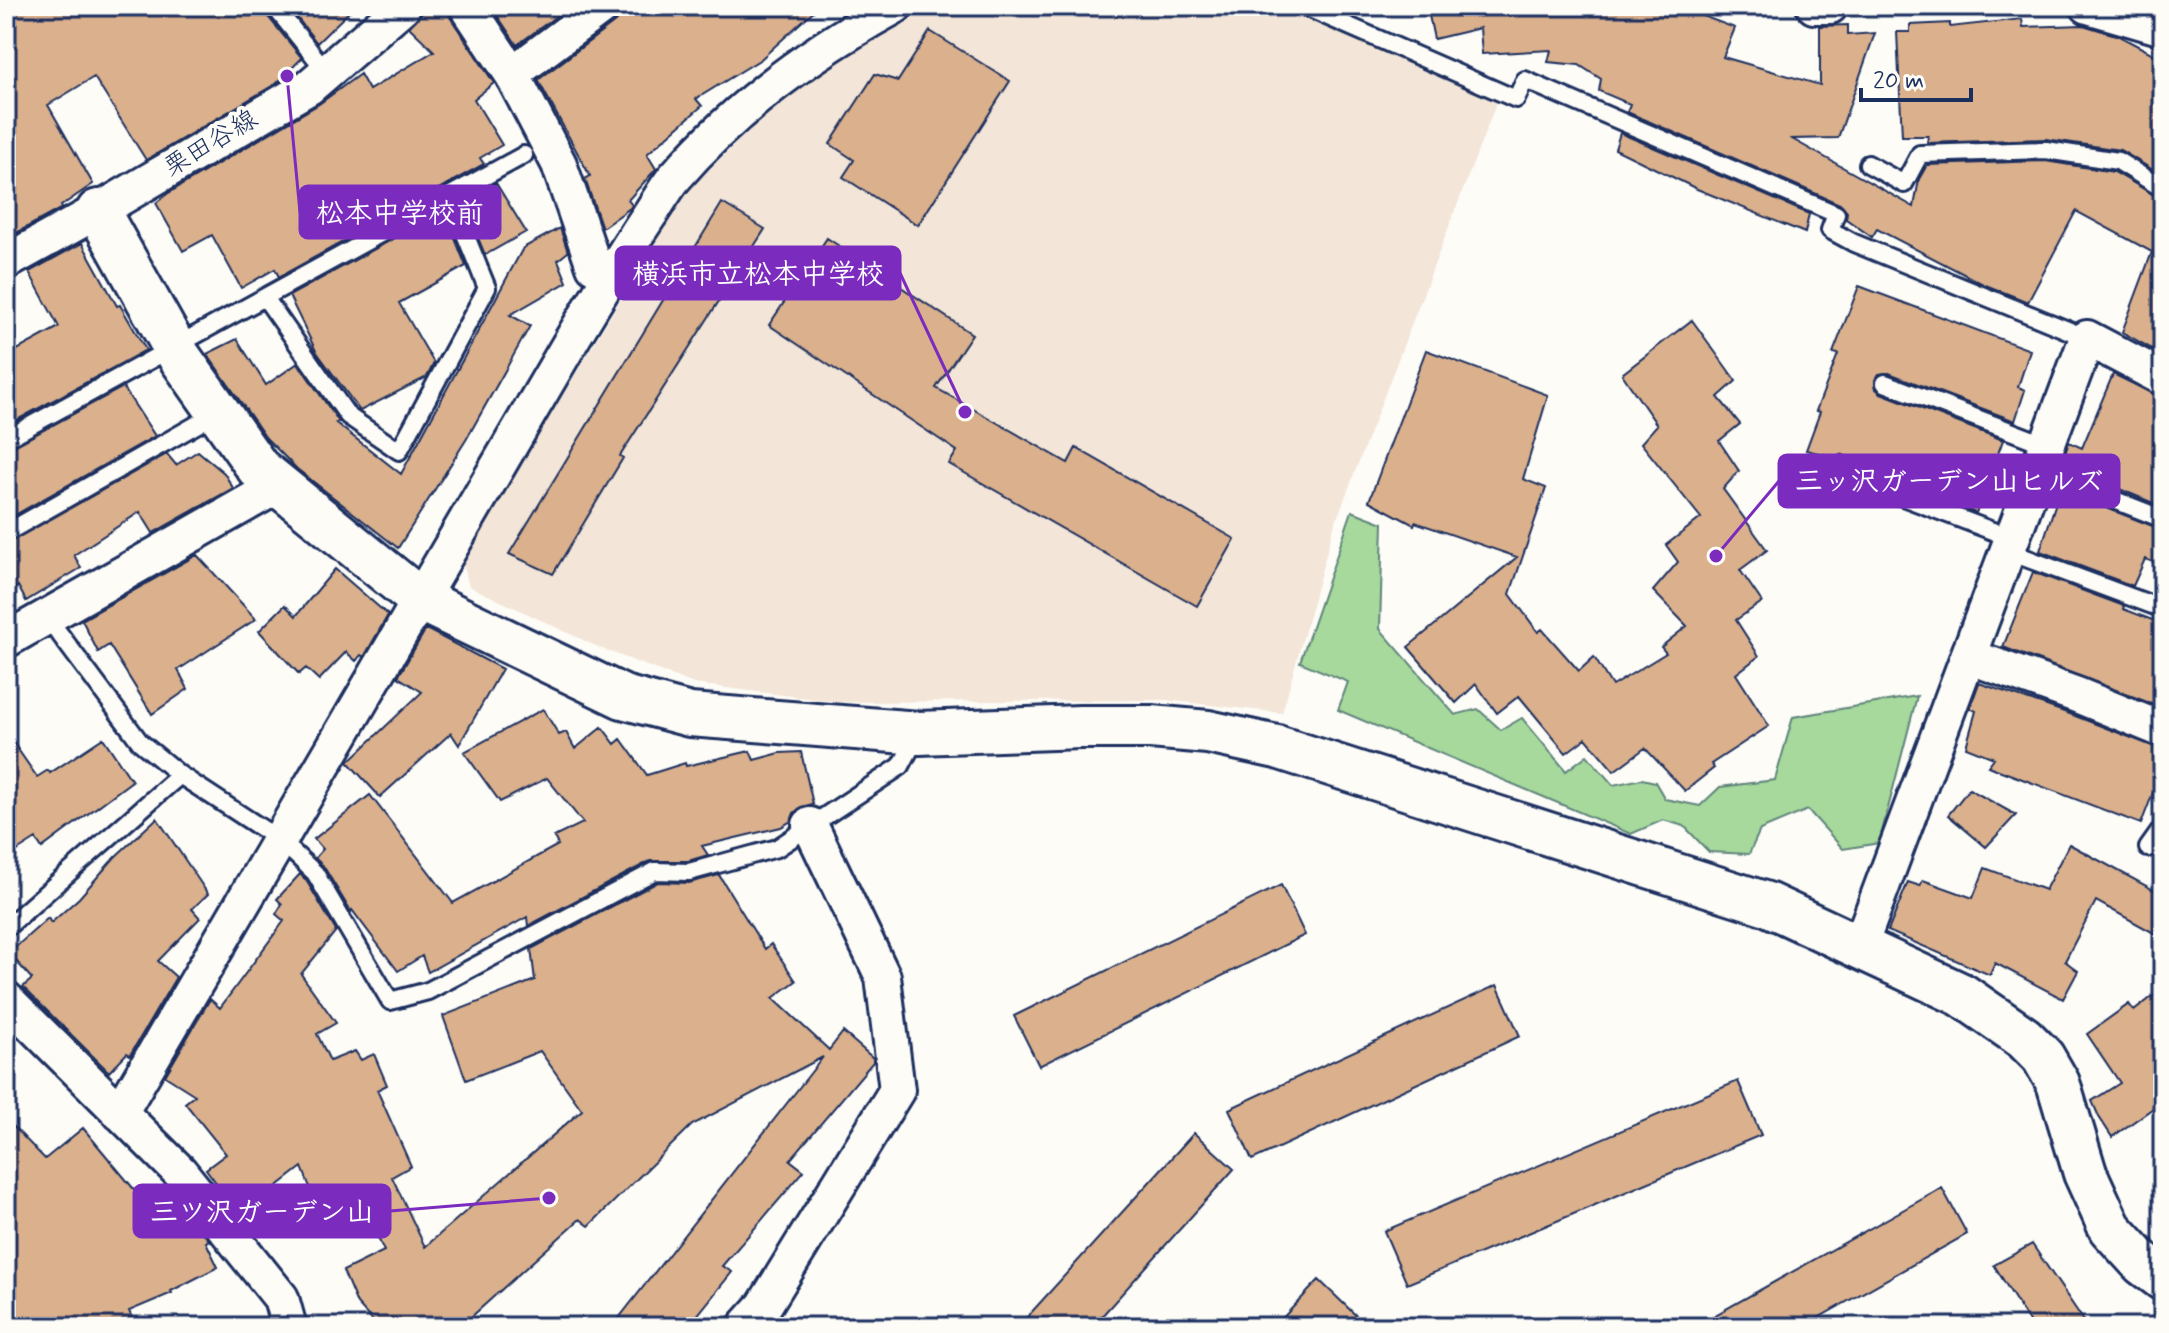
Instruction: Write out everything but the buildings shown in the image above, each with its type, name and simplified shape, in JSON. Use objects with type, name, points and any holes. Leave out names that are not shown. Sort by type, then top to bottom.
[{"type":"street","name":"栗田谷線","points":[[6,262],[309,87],[403,6]]},
{"type":"street","points":[[467,6],[512,74],[559,164],[594,266]]},
{"type":"street","points":[[512,74],[603,6]]},
{"type":"street","points":[[120,1113],[419,599],[621,258],[673,178],[727,123],[785,75],[842,35],[895,6]]},
{"type":"street","points":[[1814,6],[1830,6]]},
{"type":"street","points":[[2106,8],[2163,28]]},
{"type":"street","points":[[98,211],[175,349],[258,468],[419,599],[623,697],[690,715],[919,733],[1080,727],[1151,727],[1208,732],[1263,744],[1767,904],[1962,995],[2034,1047],[2058,1083],[2085,1173],[2110,1228],[2143,1264],[2163,1279]]},
{"type":"street","points":[[1859,948],[2087,338],[2163,378]]},
{"type":"street","points":[[6,640],[279,485]]},
{"type":"street","points":[[1968,656],[2163,730]]},
{"type":"street","points":[[745,1327],[764,1306],[897,1090],[883,977],[810,825]]},
{"type":"street","points":[[6,999],[180,1172],[285,1312],[315,1327]]},
{"type":"lane","points":[[274,6],[326,71]]},
{"type":"lane","points":[[1303,6],[1516,99],[1525,80],[1836,214],[1830,230],[1854,243],[2087,338]]},
{"type":"lane","points":[[1868,164],[1904,184],[1920,154],[2046,150],[2118,161],[2163,189]]},
{"type":"lane","points":[[6,439],[524,155]]},
{"type":"lane","points":[[266,299],[348,416],[399,451],[487,288],[450,197]]},
{"type":"lane","points":[[1885,383],[2163,519]]},
{"type":"lane","points":[[6,533],[219,412]]},
{"type":"lane","points":[[1850,477],[2163,609]]},
{"type":"lane","points":[[47,617],[140,742],[180,775],[281,841],[315,873],[390,1001],[428,991],[655,871],[689,872],[777,848],[901,766],[919,733]]},
{"type":"lane","points":[[6,928],[180,775]]},
{"type":"lane","points":[[2148,848],[2163,827]]},
{"type":"shaded area","points":[[938,6],[1274,6],[1499,96],[1333,529],[1282,713],[1166,700],[840,702],[694,684],[600,648],[469,586],[462,561],[686,192],[782,99],[868,40]]},
{"type":"green space","points":[[1352,511],[1383,523],[1380,629],[1455,715],[1478,709],[1501,730],[1522,718],[1566,771],[1587,755],[1613,785],[1642,779],[1655,782],[1665,799],[1700,806],[1720,787],[1775,780],[1793,717],[1917,696],[1879,843],[1843,849],[1808,810],[1760,830],[1749,854],[1709,852],[1684,826],[1663,820],[1631,834],[1338,710],[1348,682],[1300,662]]},
{"type":"place","name":"松本中学校前","points":[[287,76]]},
{"type":"place","name":"横浜市立松本中学校","points":[[965,412]]},
{"type":"place","name":"三ッ沢ガーデン山ヒルズ","points":[[1716,556]]},
{"type":"place","name":"三ツ沢ガーデン山","points":[[549,1198]]}]
